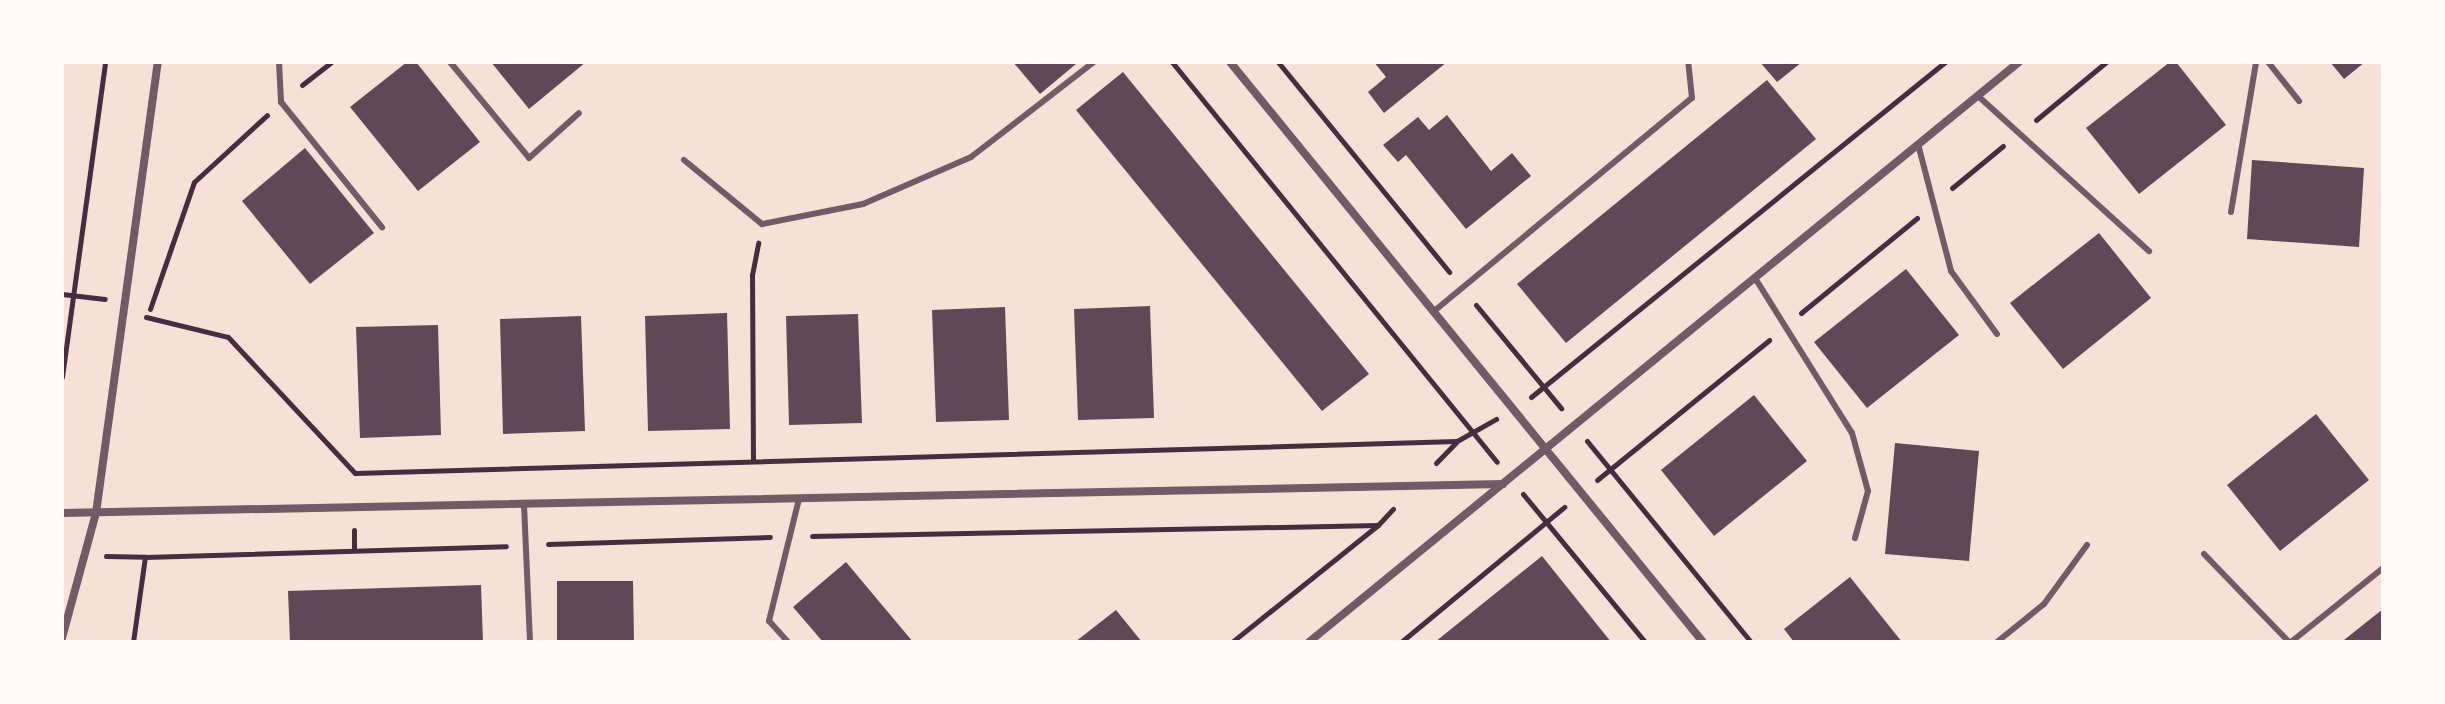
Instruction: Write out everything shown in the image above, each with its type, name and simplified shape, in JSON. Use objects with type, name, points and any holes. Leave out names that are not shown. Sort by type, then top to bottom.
[{"type":"street","points":[[62,638],[96,513],[158,62]]},
{"type":"street","points":[[1230,62],[1703,642]]},
{"type":"street","points":[[1309,642],[2019,62]]},
{"type":"street","points":[[62,513],[1506,481]]},
{"type":"lane","points":[[279,62],[281,102],[382,227]]},
{"type":"lane","points":[[450,62],[529,158],[579,113]]},
{"type":"lane","points":[[684,160],[762,224],[863,204],[971,157],[1094,62]]},
{"type":"lane","points":[[1433,312],[1692,98],[1688,62]]},
{"type":"lane","points":[[2231,212],[2256,62]]},
{"type":"lane","points":[[2268,62],[2299,101]]},
{"type":"lane","points":[[1978,96],[2149,251]]},
{"type":"lane","points":[[1918,144],[1951,271],[1997,334]]},
{"type":"lane","points":[[1755,278],[1852,433],[1868,491],[1855,538]]},
{"type":"lane","points":[[788,642],[769,621],[799,499]]},
{"type":"lane","points":[[524,504],[530,642]]},
{"type":"lane","points":[[1997,642],[2044,604],[2087,545]]},
{"type":"lane","points":[[2204,554],[2290,642],[2383,568]]},
{"type":"path","points":[[62,377],[105,62]]},
{"type":"path","points":[[147,318],[194,182],[281,102],[331,62]]},
{"type":"path","points":[[1172,62],[1474,433],[1506,481],[1546,522],[1645,642]]},
{"type":"path","points":[[1278,62],[1751,642]]},
{"type":"path","points":[[62,294],[126,302],[147,318],[228,337],[355,473],[1457,441],[1544,388],[1945,62]]},
{"type":"path","points":[[1401,642],[2106,62]]},
{"type":"path","points":[[753,461],[752,275],[762,224]]},
{"type":"building","points":[[407,62],[416,62],[480,142],[418,191],[350,107]]},
{"type":"building","points":[[491,62],[586,62],[529,109]]},
{"type":"building","points":[[1013,62],[1075,62],[1076,64],[1040,94]]},
{"type":"building","points":[[1374,62],[1447,62],[1384,113],[1368,92],[1386,77]]},
{"type":"building","points":[[1760,62],[1802,62],[1777,82]]},
{"type":"building","points":[[2170,62],[2176,62],[2226,125],[2139,194],[2086,128]]},
{"type":"building","points":[[2330,62],[2365,62],[2344,79]]},
{"type":"building","points":[[1123,72],[1369,374],[1322,411],[1076,110]]},
{"type":"building","points":[[1767,80],[1816,139],[1566,343],[1517,284]]},
{"type":"building","points":[[1447,115],[1491,171],[1512,153],[1531,176],[1466,229],[1406,155],[1398,162],[1383,145],[1418,117],[1429,130]]},
{"type":"building","points":[[305,148],[374,233],[310,284],[242,201]]},
{"type":"building","points":[[2252,160],[2364,168],[2359,247],[2247,239]]},
{"type":"building","points":[[2099,233],[2151,298],[2063,369],[2010,303]]},
{"type":"building","points":[[1906,269],[1959,335],[1867,408],[1814,342]]},
{"type":"building","points":[[1150,306],[1154,418],[1078,420],[1074,309]]},
{"type":"building","points":[[1005,307],[1009,420],[936,422],[932,310]]},
{"type":"building","points":[[727,313],[730,429],[648,431],[645,316]]},
{"type":"building","points":[[858,314],[862,423],[789,425],[786,316]]},
{"type":"building","points":[[581,316],[585,431],[503,434],[500,319]]},
{"type":"building","points":[[438,325],[441,435],[360,438],[356,327]]},
{"type":"building","points":[[1754,395],[1807,461],[1714,536],[1661,470]]},
{"type":"building","points":[[2316,414],[2369,480],[2280,551],[2227,485]]},
{"type":"building","points":[[1895,443],[1979,451],[1969,561],[1885,554]]},
{"type":"building","points":[[1542,556],[1611,642],[1435,642]]},
{"type":"building","points":[[846,562],[913,642],[823,642],[793,607]]},
{"type":"building","points":[[1850,577],[1902,642],[1794,642],[1784,629]]},
{"type":"building","points":[[557,581],[633,581],[634,642],[557,642]]},
{"type":"building","points":[[481,585],[483,642],[290,642],[288,591]]},
{"type":"building","points":[[2383,609],[2383,642],[2344,640]]},
{"type":"building","points":[[1116,610],[1142,642],[1075,642]]}]
